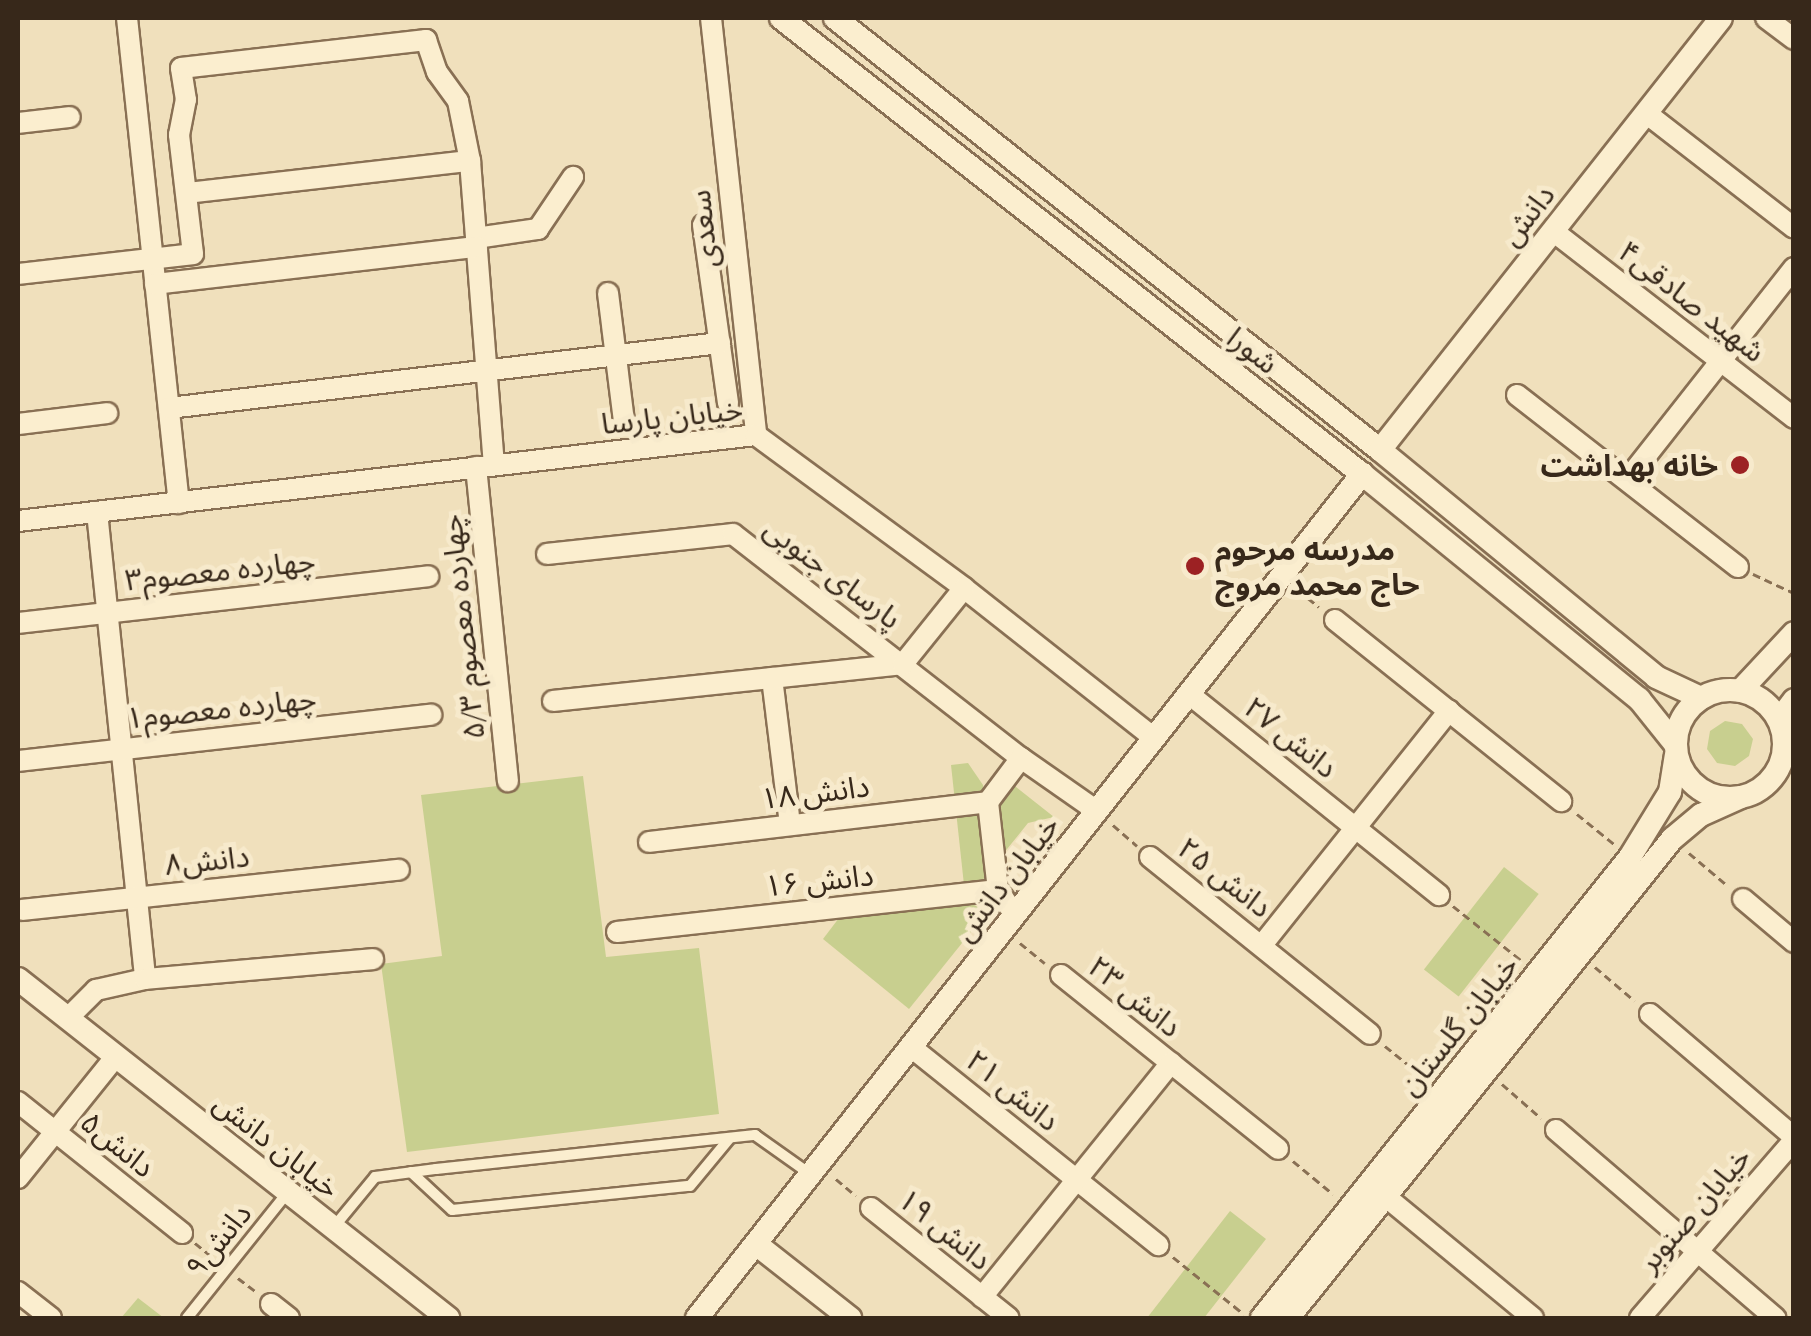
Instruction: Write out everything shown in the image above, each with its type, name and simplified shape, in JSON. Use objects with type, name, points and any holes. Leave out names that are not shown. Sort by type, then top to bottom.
[{"type":"street","points":[[127,18],[179,503]]},
{"type":"street","name":"سعدی","points":[[711,18],[756,435]]},
{"type":"street","name":"شورا","points":[[785,18],[1362,474],[1639,699],[1676,750]]},
{"type":"street","name":"شورا","points":[[835,18],[1380,450],[1656,677],[1701,698]]},
{"type":"street","name":"دانش","points":[[1380,450],[1721,18]]},
{"type":"street","points":[[1766,18],[1794,39]]},
{"type":"street","name":"چهارده معصوم ۵/۳","points":[[186,193],[179,136],[186,100],[181,68],[426,40],[437,72],[458,101],[470,161],[487,371],[485,466],[508,781]]},
{"type":"street","points":[[1646,113],[1794,228]]},
{"type":"street","points":[[18,123],[70,116]]},
{"type":"street","points":[[18,274],[193,254],[186,193],[470,161]]},
{"type":"street","points":[[155,284],[477,243],[538,228],[573,177]]},
{"type":"street","points":[[703,225],[728,403]]},
{"type":"street","name":"شهید صادقی۴","points":[[1553,231],[1794,418]]},
{"type":"street","points":[[1627,480],[1794,268]]},
{"type":"street","points":[[608,293],[624,421]]},
{"type":"street","points":[[169,408],[720,342]]},
{"type":"street","points":[[1517,395],[1738,567]]},
{"type":"street","points":[[18,424],[107,413]]},
{"type":"street","name":"خیابان پارسا","points":[[18,521],[756,435],[964,588],[1154,738]]},
{"type":"street","name":"خیابان دانش","points":[[698,1318],[1362,474]]},
{"type":"street","points":[[97,512],[144,979]]},
{"type":"street","name":"پارسای جنوبی","points":[[546,554],[733,534],[1021,758],[1097,810]]},
{"type":"street","name":"چهارده معصوم۳","points":[[18,623],[428,576]]},
{"type":"street","points":[[553,702],[903,664],[964,588]]},
{"type":"street","points":[[1335,620],[1561,801]]},
{"type":"street","points":[[1740,691],[1791,645]]},
{"type":"street","points":[[772,678],[790,825]]},
{"type":"street","points":[[1784,724],[1760,699],[1740,691],[1718,691],[1701,698],[1678,726],[1676,750],[1685,776],[1700,790],[1720,798],[1751,793],[1783,758],[1784,724],[1794,700]]},
{"type":"street","name":"دانش ۲۷","points":[[1189,694],[1439,895]]},
{"type":"street","points":[[1262,945],[1449,711]]},
{"type":"street","name":"چهارده معصوم۱","points":[[18,761],[432,715]]},
{"type":"street","name":"خیابان گلستان","points":[[1262,1318],[1630,857],[1670,792],[1676,750]]},
{"type":"street","points":[[1009,922],[998,890],[988,802],[1021,758]]},
{"type":"street","name":"خیابان گلستان","points":[[1288,1318],[1672,839],[1701,816],[1794,779]]},
{"type":"street","name":"دانش ۱۸","points":[[649,842],[988,802]]},
{"type":"street","name":"دانش ۲۵","points":[[1150,857],[1370,1034]]},
{"type":"street","name":"دانش۸","points":[[22,910],[399,870]]},
{"type":"street","name":"دانش ۱۶","points":[[617,932],[998,890]]},
{"type":"street","points":[[1743,899],[1794,942]]},
{"type":"street","points":[[70,1016],[96,990],[144,979],[373,959]]},
{"type":"street","name":"خیابان دانش","points":[[18,966],[60,999],[70,1016]]},
{"type":"street","name":"دانش ۲۳","points":[[1061,975],[1278,1149]]},
{"type":"street","name":"خیابان دانش","points":[[18,979],[70,1016],[444,1317]]},
{"type":"street","points":[[1650,1014],[1794,1138]]},
{"type":"street","name":"دانش ۲۱","points":[[911,1047],[1158,1245]]},
{"type":"street","points":[[18,1178],[116,1056]]},
{"type":"street","points":[[982,1296],[1171,1063]]},
{"type":"street","name":"دانش۵","points":[[18,1102],[182,1233]]},
{"type":"street","points":[[1556,1130],[1775,1318]]},
{"type":"street","name":"خیابان صنوبر","points":[[1640,1318],[1794,1138]]},
{"type":"street","points":[[1386,1196],[1533,1318]]},
{"type":"street","name":"دانش ۱۹","points":[[872,1208],[1009,1318]]},
{"type":"street","points":[[756,1244],[850,1318]]},
{"type":"street","points":[[18,1292],[51,1318]]},
{"type":"street","points":[[271,1304],[289,1318]]},
{"type":"lane","points":[[333,1228],[375,1177],[411,1172],[755,1135],[815,1170]]},
{"type":"lane","points":[[411,1172],[452,1210],[690,1186],[730,1138]]},
{"type":"lane","name":"دانش۹","points":[[187,1318],[288,1192]]},
{"type":"path","points":[[1738,567],[1794,593]]},
{"type":"path","points":[[1281,576],[1335,620]]},
{"type":"path","points":[[1561,801],[1630,857]]},
{"type":"path","points":[[1097,810],[1150,857]]},
{"type":"path","points":[[1672,839],[1743,899]]},
{"type":"path","points":[[1439,895],[1538,973]]},
{"type":"path","points":[[1009,922],[1061,975]]},
{"type":"path","points":[[1579,954],[1650,1014]]},
{"type":"path","points":[[1370,1034],[1442,1092]]},
{"type":"path","points":[[1485,1070],[1556,1130]]},
{"type":"path","points":[[1278,1149],[1350,1208]]},
{"type":"path","points":[[815,1170],[872,1208]]},
{"type":"path","points":[[182,1233],[271,1304]]},
{"type":"path","points":[[1158,1245],[1250,1318]]},
{"type":"green space","points":[[1725,721],[1742,724],[1753,739],[1749,756],[1735,766],[1717,763],[1707,749],[1710,731]]},
{"type":"green space","points":[[968,763],[983,785],[992,867],[982,881],[964,885],[951,765]]},
{"type":"green space","points":[[583,776],[606,957],[699,948],[719,1114],[407,1152],[381,964],[442,956],[421,795]]},
{"type":"green space","points":[[1011,783],[1054,817],[1028,823],[1003,854],[996,804]]},
{"type":"green space","points":[[1504,867],[1539,894],[1459,997],[1424,969]]},
{"type":"green space","points":[[974,905],[987,912],[909,1009],[823,939],[842,914]]},
{"type":"green space","points":[[1230,1211],[1266,1239],[1204,1318],[1147,1318]]},
{"type":"green space","points":[[138,1298],[164,1318],[121,1318]]},
{"type":"place","name":"خانه بهداشت","points":[[1740,465]]},
{"type":"place","name":"مدرسه مرحوم حاج محمد مروج","points":[[1195,566]]}]
